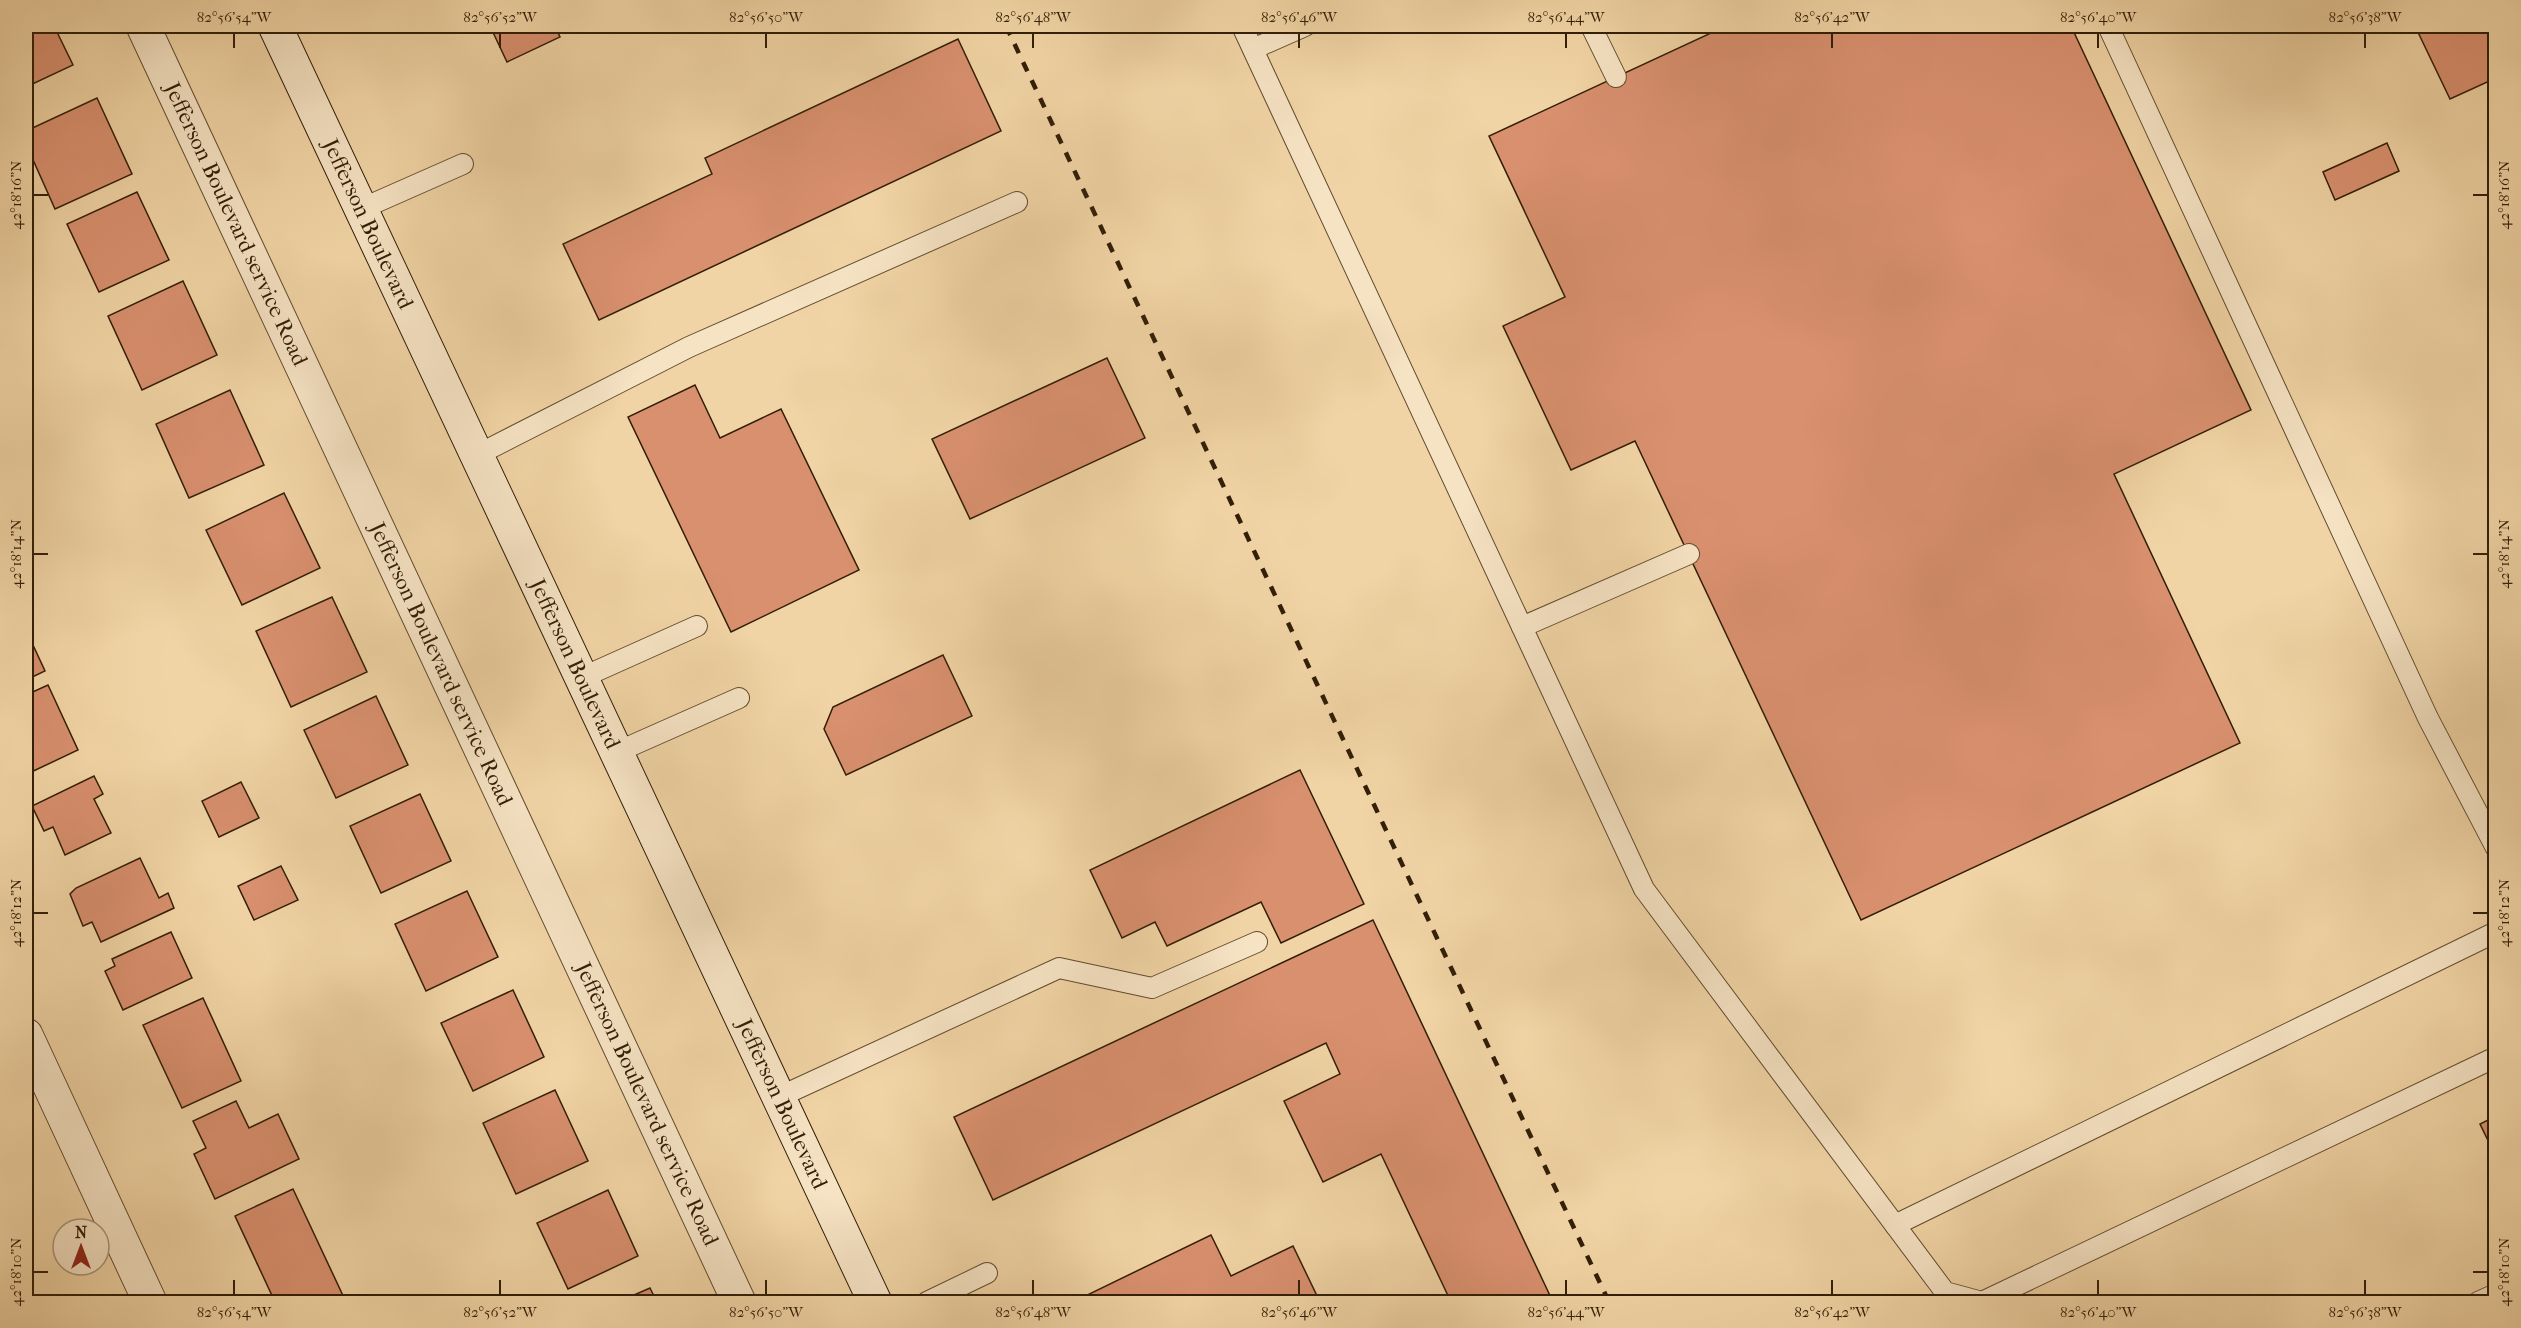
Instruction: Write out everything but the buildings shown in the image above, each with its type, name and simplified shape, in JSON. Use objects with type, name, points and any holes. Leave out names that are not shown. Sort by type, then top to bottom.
[{"type":"street","name":"Jefferson Boulevard service Road","points":[[143,26],[739,1302]]},
{"type":"street","name":"Jefferson Boulevard","points":[[275,26],[875,1302]]},
{"type":"street","points":[[26,1035],[150,1302]]},
{"type":"lane","points":[[1242,26],[1644,889],[1945,1292],[1982,1302],[2496,1057]]},
{"type":"lane","points":[[1253,49],[1305,26]]},
{"type":"lane","points":[[1591,26],[1616,77]]},
{"type":"lane","points":[[2108,26],[2428,718],[2496,848]]},
{"type":"lane","points":[[361,209],[464,164]]},
{"type":"lane","points":[[477,455],[689,348],[1017,201]]},
{"type":"lane","points":[[1522,627],[1689,554]]},
{"type":"lane","points":[[581,678],[698,626]]},
{"type":"lane","points":[[617,753],[739,698]]},
{"type":"lane","points":[[1895,1225],[2496,932]]},
{"type":"lane","points":[[779,1097],[1059,968],[1152,988],[1257,942]]},
{"type":"lane","points":[[927,1302],[987,1273]]},
{"type":"lane","points":[[2478,1302],[2496,1294]]},
{"type":"railway","points":[[1006,26],[1609,1302]]}]
